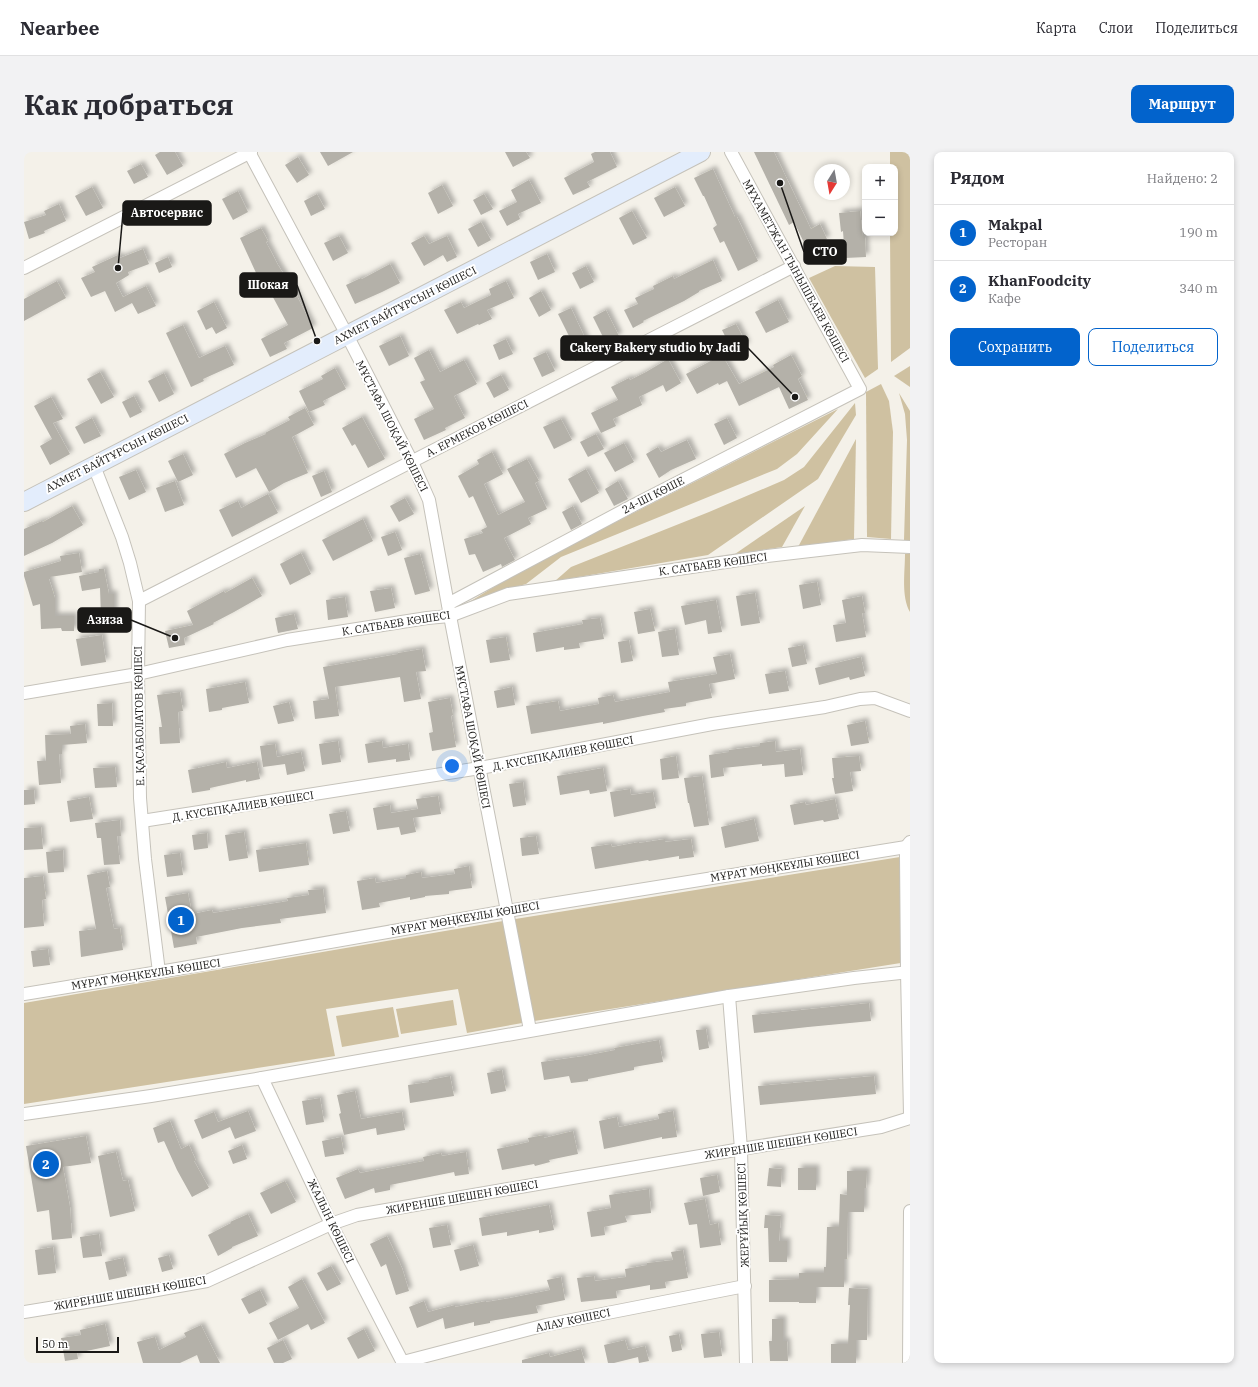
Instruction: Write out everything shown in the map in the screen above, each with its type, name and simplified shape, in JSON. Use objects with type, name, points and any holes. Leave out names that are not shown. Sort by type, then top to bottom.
[{"type":"street","name":"МҰСТАФА ШОҚАЙ КӨШЕСІ","points":[[250,152],[412,462],[429,500],[530,1030]]},
{"type":"street","points":[[24,268],[250,152]]},
{"type":"street","name":"АХМЕТ БАЙТҰРСЫН КӨШЕСІ","points":[[24,502],[701,152]]},
{"type":"street","name":"МҰХАМЕТЖАН ТЫНЫШБАЕВ КӨШЕСІ","points":[[731,152],[860,389]]},
{"type":"street","name":"А. ЕРМЕКОВ КӨШЕСІ","points":[[139,601],[794,266]]},
{"type":"street","name":"24-ШІ КӨШЕ","points":[[448,604],[634,505],[860,389]]},
{"type":"street","name":"Е. ҚАСАБОЛАТОВ КӨШЕСІ","points":[[94,466],[122,537],[139,601],[138,674],[140,798],[145,859],[159,972]]},
{"type":"street","name":"К. САТБАЕВ КӨШЕСІ","points":[[24,693],[138,674],[287,640],[427,618],[450,616],[508,594],[767,556],[862,545],[910,547]]},
{"type":"street","name":"Д. КҮСЕПҚАЛИЕВ КӨШЕСІ","points":[[142,821],[480,768],[712,724],[825,707],[860,700],[875,698],[910,711]]},
{"type":"street","points":[[908,845],[910,1114]]},
{"type":"street","name":"МҰРАТ МӨҢКЕҰЛЫ КӨШЕСІ","points":[[24,994],[507,911],[908,845]]},
{"type":"street","points":[[24,1114],[262,1078],[729,996],[908,972]]},
{"type":"street","name":"ЖЕРҰЙЫҚ КӨШЕСІ","points":[[729,996],[741,1149],[746,1363]]},
{"type":"street","name":"ЖАЛЫН КӨШЕСІ","points":[[262,1078],[331,1224],[403,1363]]},
{"type":"street","name":"ЖИРЕНШЕ ШЕШЕН КӨШЕСІ","points":[[24,1312],[207,1281],[331,1224],[357,1215],[741,1149],[881,1127],[910,1118]]},
{"type":"street","points":[[910,1211],[910,1363]]},
{"type":"street","name":"АЛАУ КӨШЕСІ","points":[[403,1363],[546,1325],[745,1286]]},
{"type":"shaded area","points":[[890,152],[910,152],[910,348],[891,362],[890,236],[898,236],[898,164],[890,164]]},
{"type":"shaded area","points":[[835,266],[875,267],[878,369],[865,378],[809,278]]},
{"type":"shaded area","points":[[910,366],[910,387],[894,376]]},
{"type":"shaded area","points":[[881,384],[889,401],[893,432],[891,539],[867,537],[866,392]]},
{"type":"shaded area","points":[[899,393],[910,411],[910,540],[904,540],[907,440],[905,414]]},
{"type":"shaded area","points":[[855,403],[856,415],[818,479],[708,555],[555,581],[571,567],[709,512],[784,480],[804,467]]},
{"type":"shaded area","points":[[838,409],[797,454],[777,469],[561,557],[526,584],[492,594],[466,604],[523,569]]},
{"type":"shaded area","points":[[856,439],[854,539],[798,547]]},
{"type":"shaded area","points":[[805,506],[782,547],[735,554]]},
{"type":"shaded area","points":[[905,554],[910,554],[910,612],[905,599],[904,591]]},
{"type":"shaded area","points":[[906,856],[907,962],[467,1033],[458,989],[326,1009],[335,1056],[24,1104],[24,1003],[509,920]]},
{"type":"shaded area","points":[[453,1000],[457,1025],[401,1034],[396,1009]]},
{"type":"shaded area","points":[[393,1007],[399,1037],[342,1047],[336,1016]]},
{"type":"building","points":[[160,152],[175,152],[183,166],[167,175],[155,155]]},
{"type":"building","points":[[320,152],[353,152],[328,166]]},
{"type":"building","points":[[505,152],[526,152],[530,158],[513,167]]},
{"type":"building","points":[[595,152],[610,152],[617,167],[587,182],[590,187],[573,195],[564,178],[594,162],[591,154]]},
{"type":"building","points":[[754,152],[774,152],[811,229],[820,224],[827,239],[807,249],[794,222],[789,225]]},
{"type":"building","points":[[298,157],[309,175],[297,183],[285,165]]},
{"type":"building","points":[[141,164],[148,177],[134,184],[127,171]]},
{"type":"building","points":[[713,169],[735,217],[737,217],[758,261],[738,271],[724,241],[720,243],[713,228],[717,225],[694,178]]},
{"type":"building","points":[[529,180],[541,203],[518,214],[520,219],[507,226],[499,211],[517,202],[511,190]]},
{"type":"building","points":[[442,185],[453,206],[438,214],[428,193]]},
{"type":"building","points":[[92,187],[103,208],[86,216],[75,196]]},
{"type":"building","points":[[675,187],[685,206],[664,217],[654,198]]},
{"type":"building","points":[[238,191],[248,212],[233,220],[222,199]]},
{"type":"building","points":[[317,194],[325,209],[311,216],[304,201]]},
{"type":"building","points":[[484,194],[493,209],[481,215],[473,200]]},
{"type":"building","points":[[59,204],[66,221],[44,231],[45,233],[29,239],[24,222],[46,215],[44,211]]},
{"type":"building","points":[[632,211],[647,238],[633,245],[619,218]]},
{"type":"building","points":[[860,211],[862,236],[865,237],[866,257],[845,258],[843,231],[841,232],[839,213]]},
{"type":"building","points":[[481,222],[491,240],[478,247],[468,229]]},
{"type":"building","points":[[261,228],[268,241],[266,242],[278,265],[289,283],[290,282],[313,328],[284,343],[287,349],[270,357],[261,339],[288,325],[268,288],[261,291],[254,277],[257,275],[240,238]]},
{"type":"building","points":[[339,236],[348,253],[333,261],[324,243]]},
{"type":"building","points":[[424,236],[429,244],[447,236],[457,257],[447,262],[443,255],[424,266],[411,243]]},
{"type":"building","points":[[143,249],[149,264],[128,272],[129,275],[116,283],[123,297],[146,286],[156,306],[138,314],[132,303],[115,312],[105,291],[91,297],[81,278],[95,272],[92,267],[118,255],[120,258]]},
{"type":"building","points":[[547,254],[555,272],[538,280],[530,262]]},
{"type":"building","points":[[168,257],[172,267],[159,273],[155,263]]},
{"type":"building","points":[[713,260],[722,281],[699,291],[684,301],[643,321],[644,322],[633,328],[624,310],[638,304],[635,298],[654,289],[653,286],[673,276],[674,279]]},
{"type":"building","points":[[390,264],[400,283],[355,304],[346,285],[361,278],[362,279]]},
{"type":"building","points":[[586,266],[594,282],[580,289],[572,273]]},
{"type":"building","points":[[57,281],[66,298],[24,321],[24,299]]},
{"type":"building","points":[[506,281],[514,298],[487,310],[492,319],[457,334],[444,310],[461,302],[464,308],[491,295],[489,289]]},
{"type":"building","points":[[541,291],[551,310],[539,317],[529,298]]},
{"type":"building","points":[[778,300],[789,322],[766,333],[755,312]]},
{"type":"building","points":[[214,302],[227,328],[216,334],[212,327],[206,330],[197,311]]},
{"type":"building","points":[[571,308],[592,353],[575,361],[565,338],[569,336],[558,314]]},
{"type":"building","points":[[606,310],[619,336],[606,343],[593,317]]},
{"type":"building","points":[[736,324],[747,345],[733,352],[722,330]]},
{"type":"building","points":[[183,325],[199,358],[225,346],[234,365],[203,379],[204,381],[191,387],[166,333]]},
{"type":"building","points":[[400,336],[409,356],[389,366],[379,346]]},
{"type":"building","points":[[506,339],[513,354],[499,360],[493,345]]},
{"type":"building","points":[[429,350],[440,372],[464,360],[477,384],[454,396],[465,418],[445,428],[446,430],[424,440],[414,419],[434,409],[420,382],[425,380],[414,358]]},
{"type":"building","points":[[546,352],[555,371],[542,377],[533,358]]},
{"type":"building","points":[[722,355],[739,384],[774,367],[773,365],[791,355],[802,376],[798,379],[808,400],[789,409],[779,387],[739,406],[727,381],[719,385],[718,383],[697,394],[686,374]]},
{"type":"building","points":[[668,359],[681,383],[666,392],[663,385],[639,397],[642,405],[613,419],[616,426],[601,433],[591,413],[618,400],[611,387],[629,378],[630,380]]},
{"type":"building","points":[[335,368],[346,389],[323,401],[325,405],[309,412],[299,391],[323,379],[321,376]]},
{"type":"building","points":[[100,372],[114,397],[101,404],[87,379]]},
{"type":"building","points":[[164,373],[174,394],[159,402],[148,381]]},
{"type":"building","points":[[501,375],[509,390],[494,398],[486,383]]},
{"type":"building","points":[[134,396],[142,412],[130,418],[122,402]]},
{"type":"building","points":[[51,397],[63,419],[53,423],[70,454],[50,465],[40,446],[52,439],[34,406]]},
{"type":"building","points":[[305,408],[314,425],[292,437],[308,473],[284,483],[269,492],[256,468],[236,478],[224,454],[266,434],[265,433],[290,420],[288,417]]},
{"type":"building","points":[[362,417],[385,459],[368,468],[355,444],[352,446],[342,428]]},
{"type":"building","points":[[92,418],[101,436],[84,444],[75,427]]},
{"type":"building","points":[[727,418],[737,438],[724,445],[714,424]]},
{"type":"building","points":[[561,419],[572,440],[554,449],[543,427]]},
{"type":"building","points":[[596,434],[604,449],[588,457],[580,442]]},
{"type":"building","points":[[687,440],[696,459],[671,470],[659,478],[646,454],[658,447],[661,452]]},
{"type":"building","points":[[624,443],[634,462],[615,472],[604,453]]},
{"type":"building","points":[[492,452],[503,474],[484,484],[498,515],[525,502],[507,469],[527,459],[539,481],[535,483],[547,509],[528,518],[531,524],[504,538],[515,560],[502,567],[501,564],[483,572],[475,554],[469,555],[464,539],[483,533],[481,530],[487,527],[473,496],[469,498],[458,476],[479,464],[477,460]]},
{"type":"building","points":[[183,454],[193,475],[178,482],[168,461]]},
{"type":"building","points":[[586,469],[599,493],[581,503],[568,479]]},
{"type":"building","points":[[136,470],[146,492],[129,500],[119,477]]},
{"type":"building","points":[[324,471],[332,492],[321,497],[312,476]]},
{"type":"building","points":[[175,481],[184,505],[165,512],[156,488]]},
{"type":"building","points":[[618,481],[628,499],[614,506],[605,489]]},
{"type":"building","points":[[268,494],[278,513],[232,537],[219,510],[238,501],[241,508]]},
{"type":"building","points":[[405,498],[414,514],[399,522],[390,506]]},
{"type":"building","points":[[72,506],[83,525],[52,543],[24,556],[24,529],[42,521],[43,522]]},
{"type":"building","points":[[573,506],[582,524],[571,530],[562,512]]},
{"type":"building","points":[[363,519],[373,541],[333,561],[322,540]]},
{"type":"building","points":[[395,532],[402,550],[388,556],[381,537]]},
{"type":"building","points":[[79,553],[82,572],[50,577],[49,579],[55,598],[55,616],[74,616],[74,631],[62,631],[61,628],[41,629],[40,604],[33,606],[24,572],[61,561],[60,556]]},
{"type":"building","points":[[301,553],[311,574],[290,585],[280,564]]},
{"type":"building","points":[[420,554],[430,591],[415,595],[404,558]]},
{"type":"building","points":[[99,569],[104,569],[109,594],[114,594],[114,617],[101,617],[100,588],[82,591],[79,576],[99,572]]},
{"type":"building","points":[[252,578],[262,596],[213,623],[214,624],[184,638],[185,645],[169,648],[165,631],[193,625],[187,611]]},
{"type":"building","points":[[817,582],[821,605],[803,609],[799,585]]},
{"type":"building","points":[[391,588],[395,608],[375,612],[370,591]]},
{"type":"building","points":[[755,593],[760,623],[741,626],[736,596]]},
{"type":"building","points":[[862,596],[865,613],[862,613],[866,637],[836,642],[833,625],[846,623],[842,600]]},
{"type":"building","points":[[345,597],[348,617],[328,620],[326,600]]},
{"type":"building","points":[[716,600],[722,632],[708,634],[706,620],[685,625],[681,606]]},
{"type":"building","points":[[650,609],[655,631],[638,634],[634,612]]},
{"type":"building","points":[[294,614],[298,629],[278,633],[275,618]]},
{"type":"building","points":[[600,618],[604,639],[579,643],[580,648],[564,650],[564,647],[536,652],[533,633],[583,624],[582,620]]},
{"type":"building","points":[[675,629],[679,655],[662,657],[658,632]]},
{"type":"building","points":[[102,635],[106,662],[81,666],[76,639]]},
{"type":"building","points":[[506,637],[510,660],[490,663],[486,640]]},
{"type":"building","points":[[629,640],[633,661],[621,663],[618,642]]},
{"type":"building","points":[[803,645],[807,664],[792,667],[788,648]]},
{"type":"building","points":[[422,649],[426,671],[416,672],[421,699],[404,702],[400,677],[335,687],[339,716],[315,719],[313,701],[329,699],[323,667]]},
{"type":"building","points":[[730,654],[735,679],[709,684],[712,698],[686,703],[686,706],[664,709],[665,712],[603,724],[603,722],[531,734],[526,706],[558,701],[560,711],[599,704],[598,698],[613,695],[615,702],[670,692],[668,682],[717,674],[713,657]]},
{"type":"building","points":[[861,657],[865,676],[850,680],[849,677],[819,685],[815,668]]},
{"type":"building","points":[[785,671],[789,691],[769,694],[765,674]]},
{"type":"building","points":[[245,682],[249,703],[209,712],[206,689]]},
{"type":"building","points":[[512,687],[515,705],[497,708],[494,691]]},
{"type":"building","points":[[180,692],[183,711],[178,712],[180,743],[160,744],[159,727],[162,727],[157,695]]},
{"type":"building","points":[[450,698],[456,747],[432,751],[429,733],[433,732],[428,702]]},
{"type":"building","points":[[289,702],[294,721],[278,724],[273,706]]},
{"type":"building","points":[[112,703],[113,726],[98,726],[97,704]]},
{"type":"building","points":[[865,721],[869,743],[851,746],[847,725]]},
{"type":"building","points":[[85,724],[87,743],[62,745],[62,754],[59,754],[61,783],[39,785],[37,761],[46,761],[45,735],[71,734],[70,726]]},
{"type":"building","points":[[338,741],[341,762],[322,765],[319,744]]},
{"type":"building","points":[[382,741],[383,748],[408,744],[410,760],[396,762],[396,759],[368,763],[365,744]]},
{"type":"building","points":[[775,741],[776,752],[800,749],[803,775],[785,777],[784,764],[762,766],[762,764],[723,768],[724,776],[711,778],[709,755],[729,752],[729,750],[760,746],[760,743]]},
{"type":"building","points":[[275,744],[277,757],[301,752],[305,771],[287,775],[285,764],[263,767],[260,746]]},
{"type":"building","points":[[676,756],[679,778],[662,780],[660,759]]},
{"type":"building","points":[[859,756],[861,771],[850,772],[853,791],[835,794],[832,778],[834,778],[832,758]]},
{"type":"building","points":[[226,762],[227,768],[257,762],[260,779],[246,782],[246,780],[210,788],[210,790],[192,793],[188,770]]},
{"type":"building","points":[[115,767],[117,787],[95,788],[93,768]]},
{"type":"building","points":[[603,768],[607,791],[590,794],[589,790],[560,795],[557,776]]},
{"type":"building","points":[[702,776],[709,825],[694,827],[684,778]]},
{"type":"building","points":[[523,782],[526,805],[513,807],[509,784]]},
{"type":"building","points":[[630,789],[631,795],[653,792],[656,808],[614,817],[610,792]]},
{"type":"building","points":[[24,790],[34,790],[35,804],[24,805]]},
{"type":"building","points":[[438,796],[441,814],[413,818],[416,832],[401,835],[399,827],[377,830],[373,808],[390,805],[391,813],[418,809],[416,799]]},
{"type":"building","points":[[89,797],[93,819],[70,822],[67,801]]},
{"type":"building","points":[[835,799],[839,819],[794,825],[790,805],[805,802],[806,805]]},
{"type":"building","points":[[346,811],[350,831],[333,834],[329,814]]},
{"type":"building","points":[[754,819],[759,841],[725,848],[721,827]]},
{"type":"building","points":[[120,820],[121,836],[117,836],[120,864],[104,865],[101,838],[97,838],[95,823]]},
{"type":"building","points":[[41,827],[43,849],[24,850],[24,828]]},
{"type":"building","points":[[244,832],[248,858],[229,861],[225,835]]},
{"type":"building","points":[[207,833],[208,848],[194,850],[192,835]]},
{"type":"building","points":[[536,836],[539,854],[522,856],[520,838]]},
{"type":"building","points":[[665,839],[665,842],[691,839],[694,857],[679,859],[679,856],[595,869],[591,847],[611,844],[612,847]]},
{"type":"building","points":[[306,843],[309,865],[259,872],[256,850]]},
{"type":"building","points":[[63,850],[64,872],[48,873],[46,852]]},
{"type":"building","points":[[180,853],[183,875],[167,877],[164,855]]},
{"type":"building","points":[[469,866],[472,888],[449,891],[449,894],[425,896],[410,900],[410,897],[379,903],[380,907],[362,910],[357,881],[375,878],[376,883],[406,878],[406,875],[421,872],[422,878],[455,874],[454,869]]},
{"type":"building","points":[[107,871],[110,887],[106,888],[114,929],[120,928],[123,950],[81,957],[79,931],[96,929],[87,875]]},
{"type":"building","points":[[43,876],[46,899],[42,900],[44,926],[24,928],[24,878]]},
{"type":"building","points":[[323,889],[326,913],[280,919],[281,923],[242,928],[196,937],[197,944],[174,948],[165,897],[188,893],[192,914],[212,910],[213,913],[288,901],[287,898],[309,895],[308,890]]},
{"type":"building","points":[[48,949],[50,965],[33,967],[31,951]]},
{"type":"building","points":[[869,1003],[871,1021],[754,1033],[752,1015]]},
{"type":"building","points":[[706,1029],[709,1048],[699,1050],[696,1030]]},
{"type":"building","points":[[659,1040],[663,1062],[634,1067],[634,1070],[588,1079],[588,1081],[571,1083],[569,1076],[544,1080],[541,1062],[584,1056],[615,1050],[614,1048]]},
{"type":"building","points":[[502,1070],[506,1091],[491,1094],[487,1073]]},
{"type":"building","points":[[450,1076],[454,1096],[410,1103],[408,1085],[429,1082],[429,1080]]},
{"type":"building","points":[[874,1076],[876,1094],[760,1105],[758,1086]]},
{"type":"building","points":[[355,1091],[361,1119],[402,1112],[405,1130],[377,1135],[376,1128],[344,1135],[339,1114],[341,1113],[337,1095]]},
{"type":"building","points":[[320,1098],[324,1122],[306,1125],[302,1101]]},
{"type":"building","points":[[248,1111],[256,1131],[235,1139],[230,1127],[202,1139],[194,1120],[214,1112],[218,1122]]},
{"type":"building","points":[[673,1111],[677,1137],[662,1139],[662,1137],[604,1149],[599,1121],[617,1117],[619,1127],[659,1119],[658,1114]]},
{"type":"building","points":[[170,1121],[181,1149],[189,1145],[196,1161],[194,1161],[209,1188],[192,1197],[177,1170],[164,1141],[158,1143],[153,1128]]},
{"type":"building","points":[[573,1131],[578,1154],[549,1160],[550,1162],[535,1166],[534,1164],[502,1170],[497,1149],[529,1142],[528,1138],[544,1135],[544,1138]]},
{"type":"building","points":[[86,1136],[91,1163],[63,1167],[70,1207],[72,1238],[52,1240],[49,1210],[37,1212],[26,1146]]},
{"type":"building","points":[[341,1137],[344,1154],[325,1157],[322,1141]]},
{"type":"building","points":[[242,1145],[247,1159],[233,1164],[228,1151]]},
{"type":"building","points":[[116,1152],[123,1181],[128,1180],[135,1211],[110,1217],[98,1156]]},
{"type":"building","points":[[466,1152],[469,1174],[455,1176],[454,1172],[390,1185],[390,1190],[375,1193],[374,1188],[345,1199],[336,1178],[358,1169],[360,1173],[424,1161],[423,1157],[441,1153],[442,1156]]},
{"type":"building","points":[[769,1168],[782,1169],[781,1187],[767,1186]]},
{"type":"building","points":[[798,1168],[816,1168],[816,1190],[798,1190]]},
{"type":"building","points":[[847,1171],[867,1171],[866,1188],[864,1188],[864,1212],[848,1212],[847,1259],[844,1259],[844,1287],[816,1287],[816,1303],[769,1302],[769,1280],[799,1279],[799,1273],[824,1273],[824,1267],[826,1267],[827,1227],[839,1227],[840,1194],[847,1195]]},
{"type":"building","points":[[717,1175],[720,1192],[703,1196],[700,1178]]},
{"type":"building","points":[[285,1181],[296,1202],[271,1214],[260,1193]]},
{"type":"building","points":[[649,1189],[651,1213],[625,1216],[627,1222],[604,1227],[605,1235],[591,1237],[587,1212],[611,1208],[609,1195]]},
{"type":"building","points":[[705,1199],[710,1225],[718,1223],[721,1245],[700,1248],[697,1224],[689,1225],[684,1203]]},
{"type":"building","points":[[549,1205],[554,1230],[539,1233],[539,1230],[507,1236],[507,1232],[482,1236],[479,1218]]},
{"type":"building","points":[[248,1214],[258,1236],[232,1247],[218,1256],[208,1235],[231,1223],[230,1222]]},
{"type":"building","points":[[765,1215],[781,1216],[779,1241],[787,1241],[787,1262],[769,1262],[768,1228],[764,1228]]},
{"type":"building","points":[[447,1225],[451,1245],[433,1248],[429,1228]]},
{"type":"building","points":[[99,1234],[102,1256],[83,1258],[80,1237]]},
{"type":"building","points":[[387,1236],[402,1268],[409,1291],[396,1295],[386,1264],[381,1267],[370,1244]]},
{"type":"building","points":[[473,1245],[479,1266],[460,1271],[454,1250]]},
{"type":"building","points":[[53,1247],[56,1273],[38,1275],[35,1250]]},
{"type":"building","points":[[683,1250],[688,1278],[665,1282],[666,1288],[650,1290],[650,1285],[616,1291],[617,1298],[581,1302],[577,1278],[594,1276],[595,1281],[626,1277],[625,1269],[647,1265],[647,1263],[673,1260],[671,1252]]},
{"type":"building","points":[[169,1255],[173,1269],[162,1272],[158,1258]]},
{"type":"building","points":[[123,1258],[127,1276],[109,1280],[105,1262]]},
{"type":"building","points":[[331,1266],[341,1284],[327,1291],[317,1273]]},
{"type":"building","points":[[561,1277],[565,1300],[536,1306],[538,1313],[490,1321],[490,1323],[474,1326],[474,1322],[445,1329],[443,1318],[417,1328],[409,1307],[424,1301],[428,1312],[455,1305],[455,1307],[510,1298],[550,1290],[547,1280]]},
{"type":"building","points":[[302,1279],[325,1323],[311,1330],[308,1324],[278,1340],[269,1323],[299,1308],[288,1287]]},
{"type":"building","points":[[849,1288],[868,1289],[867,1340],[856,1340],[856,1363],[831,1363],[831,1344],[848,1344],[850,1305],[848,1305]]},
{"type":"building","points":[[260,1290],[267,1305],[249,1314],[241,1299]]},
{"type":"building","points":[[772,1319],[783,1319],[783,1341],[787,1341],[788,1361],[770,1361],[769,1341],[772,1341]]},
{"type":"building","points":[[105,1324],[110,1346],[77,1353],[78,1359],[65,1361],[61,1338],[81,1335],[80,1330]]},
{"type":"building","points":[[201,1325],[220,1363],[200,1363],[197,1355],[180,1363],[143,1363],[137,1342],[155,1337],[159,1350],[186,1337],[184,1333]]},
{"type":"building","points":[[364,1329],[375,1351],[358,1359],[347,1338]]},
{"type":"building","points":[[719,1332],[722,1356],[704,1358],[701,1334]]},
{"type":"building","points":[[679,1334],[682,1350],[672,1352],[669,1336]]},
{"type":"building","points":[[283,1340],[292,1359],[283,1363],[274,1363],[267,1348]]},
{"type":"building","points":[[625,1340],[628,1350],[645,1346],[649,1361],[639,1363],[638,1357],[608,1363],[604,1345]]},
{"type":"building","points":[[581,1349],[585,1363],[522,1363],[522,1360],[549,1353],[550,1357]]},
{"type":"place","name":"СТО","points":[[780,183]]},
{"type":"place","name":"Автосервис","points":[[118,268]]},
{"type":"place","name":"Шокая","points":[[317,341]]},
{"type":"place","name":"Cakery Bakery studio by Jadi","points":[[795,397]]},
{"type":"place","name":"Азиза","points":[[175,638]]},
{"type":"place","name":"Makpal","points":[[181,920]]},
{"type":"place","name":"KhanFoodcity","points":[[46,1164]]}]
